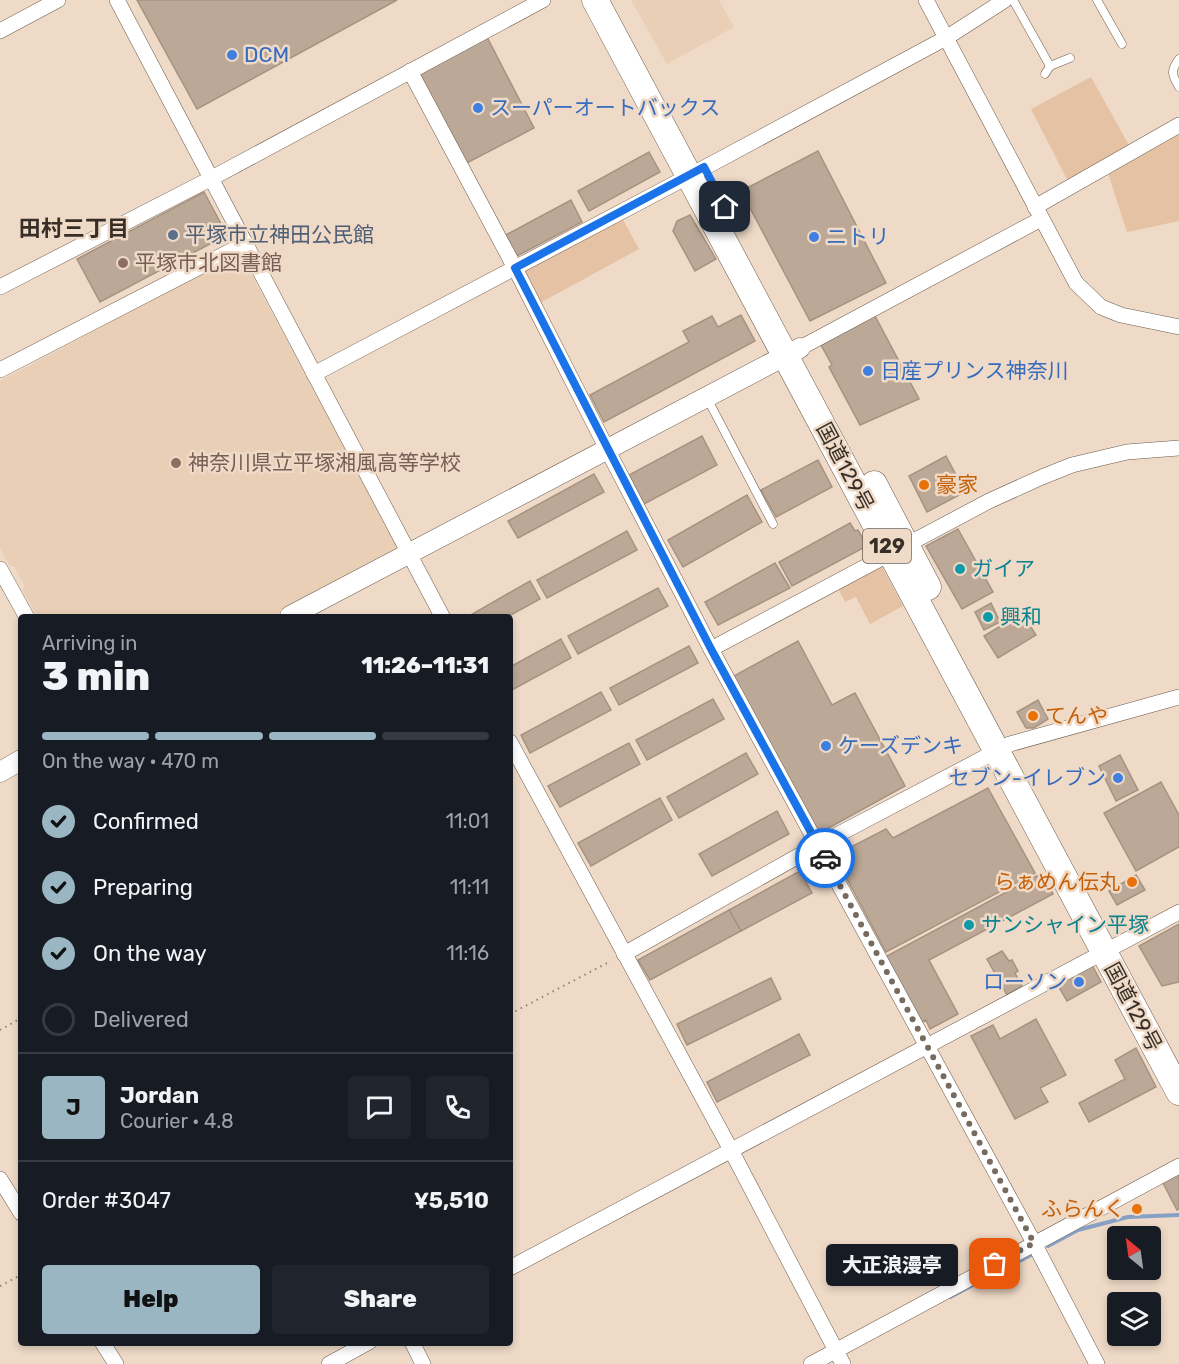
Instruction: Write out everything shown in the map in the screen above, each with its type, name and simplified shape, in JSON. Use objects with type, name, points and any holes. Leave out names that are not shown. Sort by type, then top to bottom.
[{"type":"highway","name":"国道129号","points":[[596,0],[697,172],[899,550],[1111,948],[1179,1092]]},
{"type":"highway","name":"国道129号","points":[[615,0],[697,172]]},
{"type":"highway","name":"国道129号","points":[[1111,948],[1179,1058]]},
{"type":"street","points":[[0,31],[58,0]]},
{"type":"street","points":[[117,0],[441,614]]},
{"type":"street","points":[[0,287],[212,178],[543,0]]},
{"type":"street","points":[[926,0],[1076,283],[1101,307],[1121,315],[1179,327]]},
{"type":"street","points":[[314,374],[946,38],[1005,0]]},
{"type":"street","points":[[410,71],[515,268],[711,649],[1034,1243],[1097,1364]]},
{"type":"street","points":[[294,614],[793,352],[1038,213],[1179,125]]},
{"type":"street","points":[[0,370],[246,243]]},
{"type":"street","points":[[711,649],[989,501],[1072,465],[1127,452],[1179,448]]},
{"type":"street","points":[[0,569],[25,614]]},
{"type":"street","points":[[624,954],[818,845],[1003,748],[1179,697]]},
{"type":"street","points":[[513,754],[731,1149],[840,1357]]},
{"type":"street","points":[[0,772],[18,762]]},
{"type":"street","points":[[513,1266],[1179,912]]},
{"type":"street","points":[[811,1364],[840,1357],[1034,1243],[1179,1166]]},
{"type":"street","points":[[0,1179],[18,1208]]},
{"type":"street","points":[[105,1346],[116,1364]]},
{"type":"street","points":[[329,1364],[362,1346]]},
{"type":"street","points":[[414,1346],[423,1364]]},
{"type":"lane","points":[[1013,0],[1050,66]]},
{"type":"lane","points":[[1098,0],[1122,44]]},
{"type":"lane","points":[[1045,74],[1050,66],[1070,58]]},
{"type":"lane","points":[[1179,59],[1173,70],[1173,76],[1179,87]]},
{"type":"lane","points":[[706,397],[773,524]]},
{"type":"path","points":[[513,1012],[624,954]]},
{"type":"path","points":[[0,1030],[18,1020]]},
{"type":"path","points":[[0,1286],[18,1277]]},
{"type":"shaded area","points":[[631,0],[719,0],[734,27],[667,64]]},
{"type":"shaded area","points":[[1091,77],[1130,147],[1068,181],[1031,109]]},
{"type":"shaded area","points":[[1179,129],[1179,221],[1127,232],[1107,170]]},
{"type":"shaded area","points":[[621,216],[639,249],[540,303],[524,273],[525,269]]},
{"type":"shaded area","name":"神奈川県立平塚湘風高等学校","points":[[240,253],[397,546],[395,551],[276,614],[36,614],[22,589],[25,587],[14,566],[9,565],[0,548],[0,381]]},
{"type":"shaded area","points":[[882,567],[903,606],[870,624],[856,597],[845,602],[839,590]]},
{"type":"building","name":"DCM","points":[[137,0],[397,0],[197,109]]},
{"type":"building","points":[[487,37],[534,128],[463,165],[415,74]]},
{"type":"building","name":"ニトリ","points":[[818,151],[886,283],[810,321],[741,191]]},
{"type":"building","points":[[649,152],[660,172],[589,211],[578,191]]},
{"type":"building","points":[[204,192],[227,235],[100,302],[77,259]]},
{"type":"building","points":[[571,200],[582,222],[513,258],[502,237]]},
{"type":"building","points":[[690,215],[716,259],[695,271],[673,231],[677,221]]},
{"type":"building","name":"日産プリンス神奈川","points":[[874,314],[919,399],[860,425],[829,367],[832,365],[821,345]]},
{"type":"building","points":[[741,315],[755,341],[604,422],[590,395],[689,342],[683,331],[712,316],[718,327]]},
{"type":"building","points":[[702,436],[717,465],[644,504],[629,475]]},
{"type":"building","points":[[946,456],[965,492],[927,512],[909,476]]},
{"type":"building","points":[[818,460],[832,487],[776,517],[761,490]]},
{"type":"building","points":[[594,474],[604,492],[518,538],[508,521]]},
{"type":"building","points":[[747,495],[762,522],[683,567],[668,540]]},
{"type":"building","points":[[850,523],[855,531],[858,530],[867,546],[792,586],[779,562]]},
{"type":"building","name":"ガイア","points":[[958,529],[993,592],[962,609],[926,546]]},
{"type":"building","points":[[627,531],[637,550],[547,598],[537,580]]},
{"type":"building","points":[[775,563],[790,588],[718,625],[705,602]]},
{"type":"building","points":[[530,581],[540,599],[513,614],[472,614]]},
{"type":"building","points":[[658,588],[668,606],[578,654],[568,636]]},
{"type":"building","name":"興和","points":[[991,603],[1000,622],[984,630],[975,612]]},
{"type":"building","points":[[1022,613],[1036,635],[998,658],[984,636]]},
{"type":"building","points":[[561,639],[571,658],[513,689],[513,665]]},
{"type":"building","name":"ケーズデンキ","points":[[798,641],[832,705],[855,693],[905,786],[816,835],[732,677]]},
{"type":"building","points":[[689,646],[698,663],[619,705],[610,688]]},
{"type":"building","points":[[601,692],[611,710],[530,753],[521,735]]},
{"type":"building","points":[[713,699],[724,719],[647,760],[636,740]]},
{"type":"building","name":"てんや","points":[[1038,700],[1048,719],[1034,728],[1026,728],[1017,712]]},
{"type":"building","points":[[629,743],[640,764],[560,807],[548,786]]},
{"type":"building","points":[[746,753],[758,774],[679,818],[667,797]]},
{"type":"building","name":"セブン-イレブン","points":[[1120,755],[1138,790],[1116,801],[1099,766]]},
{"type":"building","points":[[1161,782],[1179,815],[1179,847],[1136,871],[1104,813]]},
{"type":"building","points":[[988,788],[1035,873],[886,952],[839,864],[849,859],[845,850],[886,829],[893,838]]},
{"type":"building","points":[[660,798],[672,820],[591,866],[578,843]]},
{"type":"building","points":[[777,811],[789,834],[712,876],[699,854]]},
{"type":"building","points":[[800,871],[812,893],[741,931],[729,910]]},
{"type":"building","name":"サンシャイン平塚","points":[[1042,873],[1053,894],[929,960],[958,1014],[930,1029],[926,1020],[920,1023],[885,957]]},
{"type":"building","name":"らぁめん伝丸","points":[[1136,875],[1145,890],[1117,905],[1109,891]]},
{"type":"building","points":[[729,910],[741,931],[650,980],[638,960]]},
{"type":"building","points":[[1179,924],[1179,982],[1162,986],[1139,946]]},
{"type":"building","points":[[1002,951],[1009,961],[1012,960],[1018,971],[1015,973],[1022,986],[1007,995],[987,959]]},
{"type":"building","name":"ローソン","points":[[1091,963],[1101,982],[1067,1001],[1056,982]]},
{"type":"building","points":[[771,978],[781,999],[687,1045],[677,1024]]},
{"type":"building","points":[[1036,1019],[1066,1075],[1040,1088],[1048,1102],[1015,1119],[971,1036],[993,1025],[1000,1039]]},
{"type":"building","points":[[799,1034],[810,1055],[717,1102],[707,1082]]},
{"type":"building","points":[[1136,1048],[1156,1087],[1089,1122],[1079,1103],[1125,1079],[1115,1060]]},
{"type":"building","points":[[1179,1171],[1179,1209],[1177,1210],[1162,1181]]},
{"type":"waterway","points":[[1048,1246],[1078,1230],[1128,1217],[1179,1215]]},
{"type":"waterway","points":[[950,1297],[1033,1254]]},
{"type":"way so far","points":[[825,858],[1034,1243],[995,1264]]},
{"type":"place","name":"DCM","points":[[232,55]]},
{"type":"place","name":"スーパーオートバックス","points":[[478,108]]},
{"type":"place","name":"平塚市立神田公民館","points":[[173,235]]},
{"type":"place","name":"ニトリ","points":[[814,237]]},
{"type":"place","name":"平塚市北図書館","points":[[123,263]]},
{"type":"place","name":"日産プリンス神奈川","points":[[868,371]]},
{"type":"place","name":"神奈川県立平塚湘風高等学校","points":[[176,463]]},
{"type":"place","name":"豪家","points":[[924,485]]},
{"type":"place","name":"ガイア","points":[[960,569]]},
{"type":"place","name":"興和","points":[[988,617]]},
{"type":"place","name":"てんや","points":[[1033,716]]},
{"type":"place","name":"ケーズデンキ","points":[[826,746]]},
{"type":"place","name":"セブン-イレブン","points":[[1118,778]]},
{"type":"place","name":"らぁめん伝丸","points":[[1132,882]]},
{"type":"place","name":"サンシャイン平塚","points":[[969,925]]},
{"type":"place","name":"ローソン","points":[[1079,982]]},
{"type":"place","name":"ふらんく","points":[[1137,1209]]},
{"type":"place","name":"大正浪漫亭","points":[[995,1264]]},
{"type":"district","name":"田村三丁目","points":[[74,228]]},
{"type":"route","points":[[725,207],[704,167],[515,268],[711,649],[825,858]]}]
